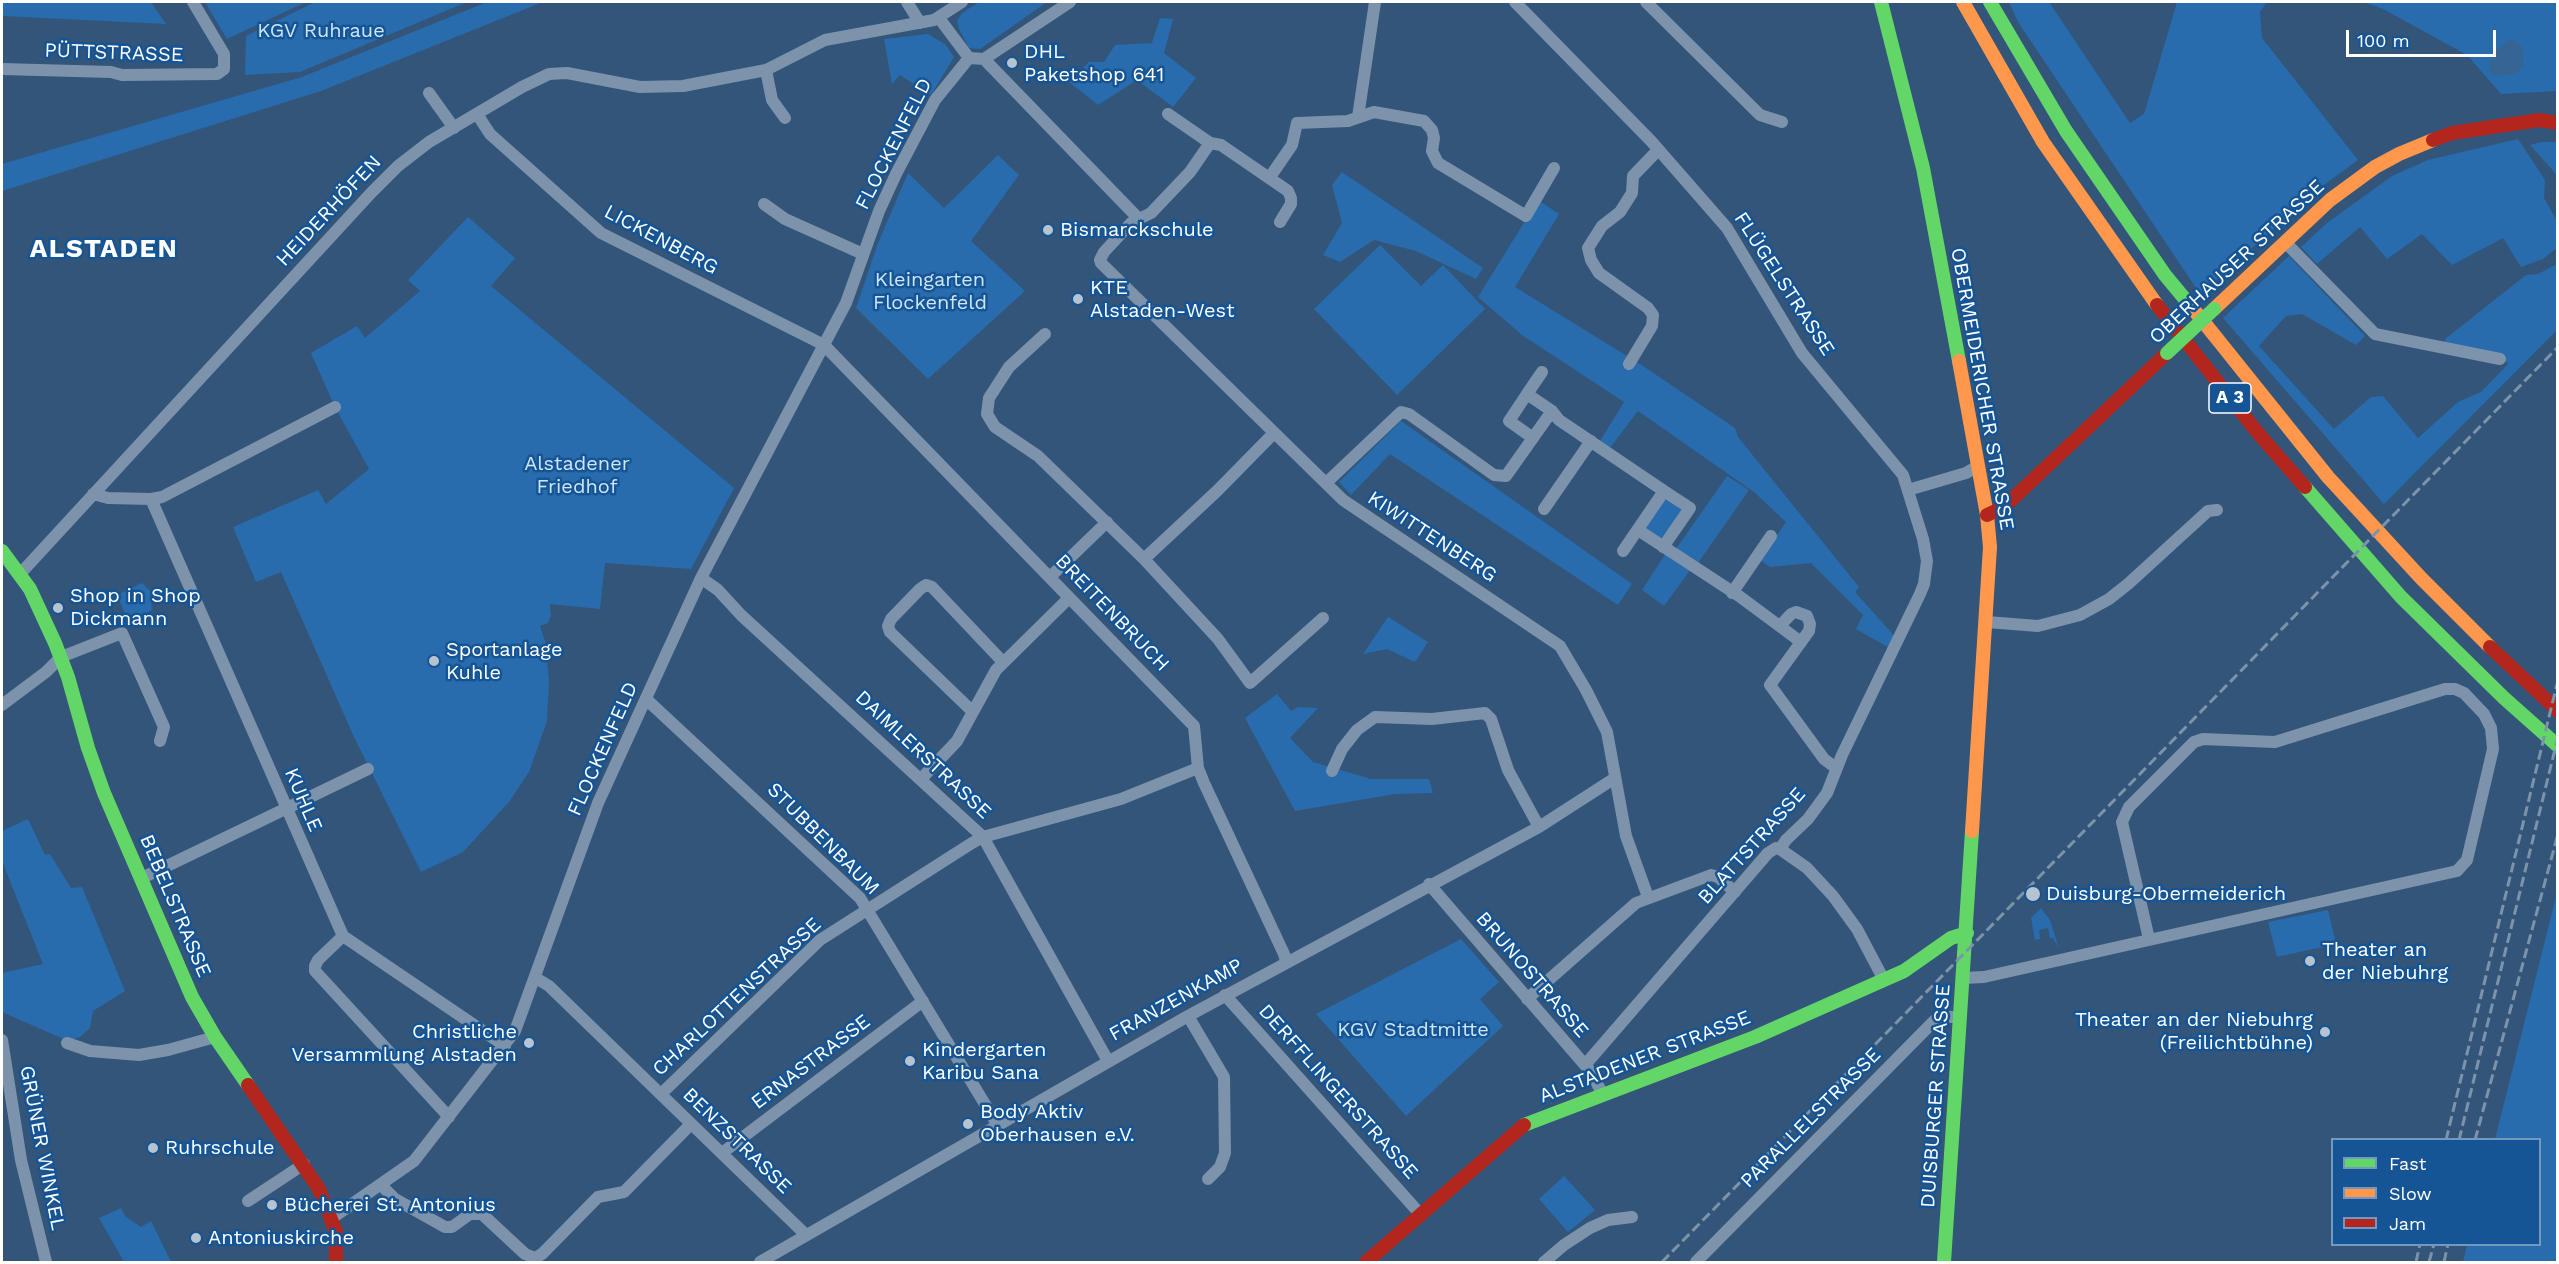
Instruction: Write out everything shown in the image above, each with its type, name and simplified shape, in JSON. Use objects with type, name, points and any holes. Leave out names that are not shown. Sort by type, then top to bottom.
[{"type":"main road","name":"OBERMEIDERICHER STRASSE","points":[[1881,2],[1923,168],[1987,515],[1990,547],[1967,933]]},
{"type":"main road","name":"A 3","points":[[1963,2],[1978,33],[2043,142],[2140,283],[2256,432],[2401,597],[2504,698],[2558,746]]},
{"type":"main road","name":"A 3","points":[[1990,2],[2066,131],[2165,275],[2336,485],[2421,578],[2522,679],[2558,711]]},
{"type":"main road","name":"OBERHAUSER STRASSE","points":[[1987,515],[2004,507],[2330,200],[2375,167],[2399,154],[2452,133],[2540,120],[2558,123]]},
{"type":"main road","name":"BEBELSTRASSE","points":[[2,551],[35,598],[61,657],[94,767],[192,996],[215,1036],[279,1132],[304,1164],[322,1195],[337,1236],[336,1263]]},
{"type":"main road","name":"DUISBURGER STRASSE","points":[[1944,1263],[1967,933]]},
{"type":"main road","name":"ALSTADENER STRASSE","points":[[1366,1263],[1523,1125],[1602,1093],[1755,1037],[1884,980],[1921,961],[1956,935],[1967,933]]},
{"type":"street","name":"PÜTTSTRASSE","points":[[2,69],[111,72],[122,75],[212,75],[224,69],[225,58],[222,48],[193,2]]},
{"type":"street","points":[[907,2],[920,23]]},
{"type":"street","name":"HEIDERHÖFEN","points":[[20,574],[390,174],[418,150],[477,114],[535,80],[556,73],[656,87],[684,86],[766,70],[820,41],[939,18],[962,2]]},
{"type":"street","points":[[939,18],[969,58],[984,59],[1070,2]]},
{"type":"street","points":[[1358,117],[1375,2]]},
{"type":"street","name":"FLÜGELSTRASSE","points":[[1515,2],[1658,150],[1727,228],[1798,348],[1901,471],[1908,490]]},
{"type":"street","points":[[1646,2],[1760,115],[1782,122]]},
{"type":"street","name":"FLOCKENFELD","points":[[332,1218],[414,1161],[505,1046],[519,1023],[598,803],[701,579],[846,303],[885,196],[935,100],[969,58]]},
{"type":"street","points":[[984,59],[1138,218],[1150,213],[1190,172],[1210,143]]},
{"type":"street","points":[[766,70],[772,100],[785,118]]},
{"type":"street","points":[[429,93],[454,128]]},
{"type":"street","points":[[1270,177],[1292,145],[1297,123],[1348,121],[1374,112],[1424,121],[1432,130],[1434,138],[1432,151],[1438,163],[1526,216],[1554,168]]},
{"type":"street","name":"LICKENBERG","points":[[477,114],[490,134],[601,233],[825,345]]},
{"type":"street","points":[[1168,114],[1210,143],[1221,145],[1288,191],[1292,198],[1290,207],[1280,222]]},
{"type":"street","points":[[1629,364],[1652,326],[1653,315],[1648,308],[1599,273],[1590,260],[1588,248],[1602,226],[1620,212],[1632,193],[1633,176],[1658,150]]},
{"type":"street","points":[[764,204],[785,219],[863,254]]},
{"type":"street","name":"KIWITTENBERG","points":[[1138,218],[1104,252],[1100,260],[1274,433],[1360,513],[1560,646],[1607,732],[1626,836],[1648,897]]},
{"type":"street","points":[[2285,242],[2375,334],[2500,360]]},
{"type":"street","points":[[1045,334],[1008,366],[989,398],[988,419],[1004,435],[1038,456],[1144,559],[1218,639],[1250,683],[1323,618]]},
{"type":"street","name":"BREITENBRUCH","points":[[825,345],[1193,724],[1198,768],[1286,962]]},
{"type":"street","points":[[1533,438],[1509,421],[1542,372]]},
{"type":"street","points":[[1527,394],[1552,411],[1559,420],[1690,507],[1663,547]]},
{"type":"street","points":[[93,494],[108,498],[151,499],[170,493],[335,407]]},
{"type":"street","points":[[1326,483],[1401,412],[1409,414],[1498,477],[1509,473],[1552,411]]},
{"type":"street","points":[[1144,559],[1274,433]]},
{"type":"street","points":[[1544,509],[1591,441]]},
{"type":"street","points":[[1908,490],[1966,473],[1978,466]]},
{"type":"street","name":"BLATTSTRASSE","points":[[1585,1065],[1771,850],[1780,849],[1808,819],[1827,793],[1854,729],[1924,584],[1927,561],[1925,547],[1908,490]]},
{"type":"street","points":[[1623,551],[1664,491]]},
{"type":"street","name":"KUHLE","points":[[151,499],[343,936]]},
{"type":"street","points":[[1987,622],[2038,626],[2080,615],[2128,584],[2208,511],[2217,510]]},
{"type":"street","points":[[1050,577],[1107,522]]},
{"type":"street","points":[[1638,530],[1801,642]]},
{"type":"street","points":[[1732,593],[1771,536]]},
{"type":"street","name":"DAIMLERSTRASSE","points":[[701,579],[718,590],[741,615],[983,837],[1108,1061]]},
{"type":"street","points":[[972,711],[890,632],[888,626],[891,619],[920,589],[926,585],[932,587],[1003,662]]},
{"type":"street","points":[[921,779],[953,745],[991,675],[1069,598]]},
{"type":"street","points":[[1780,626],[1796,612],[1804,614],[1809,619],[1810,628],[1770,685],[1824,759],[1836,768]]},
{"type":"street","points":[[2,705],[46,672],[61,657],[122,633],[164,727],[160,741]]},
{"type":"street","points":[[1964,978],[1984,977],[2457,871],[2467,860],[2493,748],[2491,728],[2484,714],[2464,693],[2455,689],[2445,689],[2275,742],[2203,739],[2193,742],[2129,807],[2122,822],[2149,939]]},
{"type":"street","name":"STUBBENBAUM","points":[[646,699],[860,898],[997,1124]]},
{"type":"street","points":[[1332,771],[1342,749],[1357,730],[1375,717],[1432,719],[1485,713],[1491,719],[1508,770],[1539,827]]},
{"type":"street","name":"CHARLOTTENSTRASSE","points":[[661,1094],[820,940],[983,837],[1121,799],[1198,768]]},
{"type":"street","points":[[142,878],[368,769]]},
{"type":"street","name":"FRANZENKAMP","points":[[760,1263],[997,1124],[1225,995],[1539,827],[1615,778]]},
{"type":"street","points":[[1780,849],[1807,868],[1833,897],[1857,929],[1884,980]]},
{"type":"street","points":[[1527,999],[1628,909],[1648,897],[1711,875],[1719,878],[1735,892]]},
{"type":"street","name":"BRUNOSTRASSE","points":[[1429,884],[1585,1065],[1602,1093]]},
{"type":"street","points":[[449,1117],[315,971],[317,962],[343,936],[505,1046]]},
{"type":"street","name":"BENZSTRASSE","points":[[536,978],[549,986],[807,1235]]},
{"type":"street","name":"DERFFLINGERSTRASSE","points":[[1225,995],[1421,1215]]},
{"type":"street","name":"ERNASTRASSE","points":[[722,1153],[923,1001]]},
{"type":"street","points":[[1188,1016],[1224,1077],[1225,1153],[1220,1167],[1208,1179]]},
{"type":"street","name":"PARALLELSTRASSE","points":[[1696,1263],[1938,1017],[1961,1017]]},
{"type":"street","points":[[67,1044],[98,1052],[139,1055],[177,1048],[215,1036]]},
{"type":"street","name":"GRÜNER WINKEL","points":[[2,1040],[21,1160],[46,1263]]},
{"type":"street","points":[[381,1185],[395,1199],[446,1227],[452,1227],[470,1214],[482,1214],[525,1254],[535,1258],[542,1254],[598,1197],[624,1192],[691,1124]]},
{"type":"street","points":[[248,1201],[304,1164]]},
{"type":"street","points":[[1544,1263],[1564,1245],[1590,1228],[1608,1220],[1632,1217]]},
{"type":"green space","points":[[2,2],[151,2],[166,24],[2,16]]},
{"type":"green space","points":[[205,2],[306,2],[227,39]]},
{"type":"green space","name":"KGV Ruhraue","points":[[315,2],[467,2],[300,72],[245,75],[246,36]]},
{"type":"green space","points":[[487,2],[543,2],[321,91],[2,191],[2,164],[302,77]]},
{"type":"green space","points":[[979,2],[1047,2],[980,49],[969,48],[957,21],[962,13]]},
{"type":"green space","points":[[2009,2],[2049,2],[2130,123],[2144,114],[2177,2],[2267,2],[2260,12],[2262,38],[2358,160],[2317,190],[2200,294],[2018,22]]},
{"type":"green space","points":[[2363,2],[2557,2],[2557,91],[2501,94],[2467,55],[2383,9]],"holes":[[[2510,40],[2521,46],[2523,66],[2490,58]]]},
{"type":"green space","points":[[1160,18],[1173,19],[1164,53],[1196,78],[1173,107],[1137,80],[1098,105],[1069,82],[1089,62],[1104,62],[1115,45],[1152,43]]},
{"type":"green space","points":[[928,34],[945,44],[954,57],[931,95],[900,75],[892,84],[884,39]]},
{"type":"green space","points":[[2518,139],[2545,180],[2544,198],[2557,221],[2557,248],[2543,259],[2521,267],[2503,238],[2452,265],[2422,234],[2387,259],[2360,227],[2317,264],[2301,247],[2327,223],[2392,176],[2428,160]]},
{"type":"green space","points":[[2557,142],[2557,175],[2530,145]]},
{"type":"green space","name":"Kleingarten Flockenfeld","points":[[998,155],[1019,175],[971,241],[1025,291],[928,379],[856,308],[878,243],[908,173],[944,208]]},
{"type":"green space","points":[[1342,172],[1483,268],[1476,279],[1416,251],[1374,240],[1340,262],[1323,255],[1342,223],[1332,185]]},
{"type":"green space","points":[[1538,200],[1559,214],[1515,287],[1640,364],[1735,428],[1738,437],[1859,587],[1855,592],[1898,640],[1893,650],[1856,629],[1863,615],[1811,563],[1770,567],[1760,560],[1786,522],[1754,492],[1638,411],[1610,448],[1600,441],[1624,402],[1522,335],[1478,297]]},
{"type":"green space","name":"Alstadener Friedhof","points":[[468,217],[515,258],[491,286],[734,488],[691,569],[605,563],[600,609],[550,604],[551,616],[548,623],[540,626],[545,641],[549,680],[547,721],[529,772],[509,802],[463,852],[421,872],[354,737],[281,572],[256,582],[233,527],[318,490],[326,504],[369,469],[335,407],[311,353],[357,326],[365,338],[420,291],[408,280]]},
{"type":"green space","points":[[1380,245],[1421,286],[1443,265],[1485,309],[1397,395],[1314,309]]},
{"type":"green space","points":[[2289,256],[2365,336],[2356,345],[2302,314],[2286,316],[2259,346],[2334,429],[2371,397],[2383,396],[2418,438],[2458,402],[2481,392],[2508,364],[2501,356],[2445,343],[2445,339],[2526,275],[2538,274],[2557,264],[2557,330],[2384,504],[2223,318]]},
{"type":"green space","points":[[1401,421],[1632,584],[1618,605],[1390,454],[1351,495],[1339,482]]},
{"type":"green space","points":[[1727,476],[1749,490],[1696,566],[1676,549]]},
{"type":"green space","points":[[1664,497],[1683,510],[1660,540],[1645,529]]},
{"type":"green space","points":[[1666,553],[1691,569],[1664,606],[1642,590]]},
{"type":"green space","points":[[142,583],[150,591],[152,610],[129,623],[117,595]]},
{"type":"green space","points":[[1388,617],[1428,642],[1415,662],[1387,649],[1363,654]]},
{"type":"green space","points":[[1277,694],[1291,711],[1298,707],[1318,708],[1290,738],[1313,762],[1371,779],[1429,779],[1433,793],[1395,794],[1295,811],[1245,718]]},
{"type":"green space","points":[[28,819],[45,855],[50,854],[71,888],[82,887],[125,991],[93,1011],[90,1028],[80,1037],[68,1041],[2,1012],[2,973],[43,964],[2,861],[2,831]]},
{"type":"green space","points":[[2557,893],[2557,1262],[2463,1262],[2467,1246],[2541,1246],[2541,1138],[2495,1138]]},
{"type":"green space","points":[[2041,908],[2050,920],[2059,949],[2053,938],[2050,938],[2048,928],[2039,930],[2040,939],[2035,940],[2031,918]]},
{"type":"green space","points":[[2328,910],[2336,944],[2277,957],[2268,922]]},
{"type":"green space","name":"KGV Stadtmitte","points":[[1461,939],[1499,982],[1480,999],[1503,1026],[1406,1116],[1316,1014]]},
{"type":"green space","points":[[1564,1176],[1595,1210],[1568,1232],[1539,1199]]},
{"type":"green space","points":[[121,1208],[126,1217],[141,1227],[151,1221],[171,1262],[124,1262],[99,1218]]},
{"type":"shaded area","points":[[2510,39],[2515,40],[2521,46],[2523,66],[2515,74],[2496,76],[2489,71],[2490,57]]},
{"type":"railway","points":[[1662,1262],[2558,347]]},
{"type":"railway","points":[[2446,1138],[2558,680]]},
{"type":"railway","points":[[2459,1138],[2558,737]]},
{"type":"railway","points":[[2476,1138],[2558,834]]},
{"type":"railway","points":[[2416,1262],[2420,1246]]},
{"type":"railway","points":[[2429,1262],[2433,1246]]},
{"type":"railway","points":[[2444,1262],[2448,1246]]},
{"type":"traffic: fast","points":[[1881,2],[1923,168],[1959,361]]},
{"type":"traffic: fast","points":[[1990,2],[2066,131],[2165,275],[2194,310]]},
{"type":"traffic: fast","points":[[2167,353],[2214,309]]},
{"type":"traffic: fast","points":[[2305,487],[2401,597],[2504,698],[2558,746]]},
{"type":"traffic: fast","points":[[2,551],[30,589],[55,643],[104,793],[192,997],[215,1037],[248,1085]]},
{"type":"traffic: fast","points":[[1944,1262],[1972,831]]},
{"type":"traffic: fast","points":[[1524,1125],[1755,1037],[1904,971],[1951,938],[1967,933]]},
{"type":"traffic: slow","points":[[1963,2],[2043,142],[2157,305]]},
{"type":"traffic: slow","points":[[2214,309],[2330,200],[2375,167],[2433,140]]},
{"type":"traffic: slow","points":[[2194,310],[2328,477],[2421,578],[2490,647]]},
{"type":"traffic: slow","points":[[1959,361],[1987,515],[1990,547],[1972,831]]},
{"type":"traffic: jam","points":[[2433,140],[2452,133],[2539,120],[2558,123]]},
{"type":"traffic: jam","points":[[2157,305],[2257,432],[2305,487]]},
{"type":"traffic: jam","points":[[1987,515],[2004,507],[2167,353]]},
{"type":"traffic: jam","points":[[2490,647],[2558,711]]},
{"type":"traffic: jam","points":[[248,1085],[319,1189],[336,1232],[336,1262]]},
{"type":"traffic: jam","points":[[1366,1262],[1524,1125]]},
{"type":"place","name":"DHL Paketshop 641","points":[[1012,63]]},
{"type":"place","name":"Bismarckschule","points":[[1048,230]]},
{"type":"place","name":"KTE Alstaden-West","points":[[1078,299]]},
{"type":"place","name":"Shop in Shop Dickmann","points":[[58,608]]},
{"type":"place","name":"Sportanlage Kuhle","points":[[434,661]]},
{"type":"place","name":"Duisburg-Obermeiderich","points":[[2033,894]]},
{"type":"place","name":"Theater an der Niebuhrg","points":[[2310,961]]},
{"type":"place","name":"Theater an der Niebuhrg (Freilichtbühne)","points":[[2325,1032]]},
{"type":"place","name":"Christliche Versammlung Alstaden","points":[[529,1043]]},
{"type":"place","name":"Kindergarten Karibu Sana","points":[[910,1061]]},
{"type":"place","name":"Body Aktiv Oberhausen e.V.","points":[[968,1124]]},
{"type":"place","name":"Ruhrschule","points":[[153,1148]]},
{"type":"place","name":"Bücherei St. Antonius","points":[[272,1205]]},
{"type":"place","name":"Antoniuskirche","points":[[196,1238]]},
{"type":"district","name":"ALSTADEN","points":[[104,249]]}]
